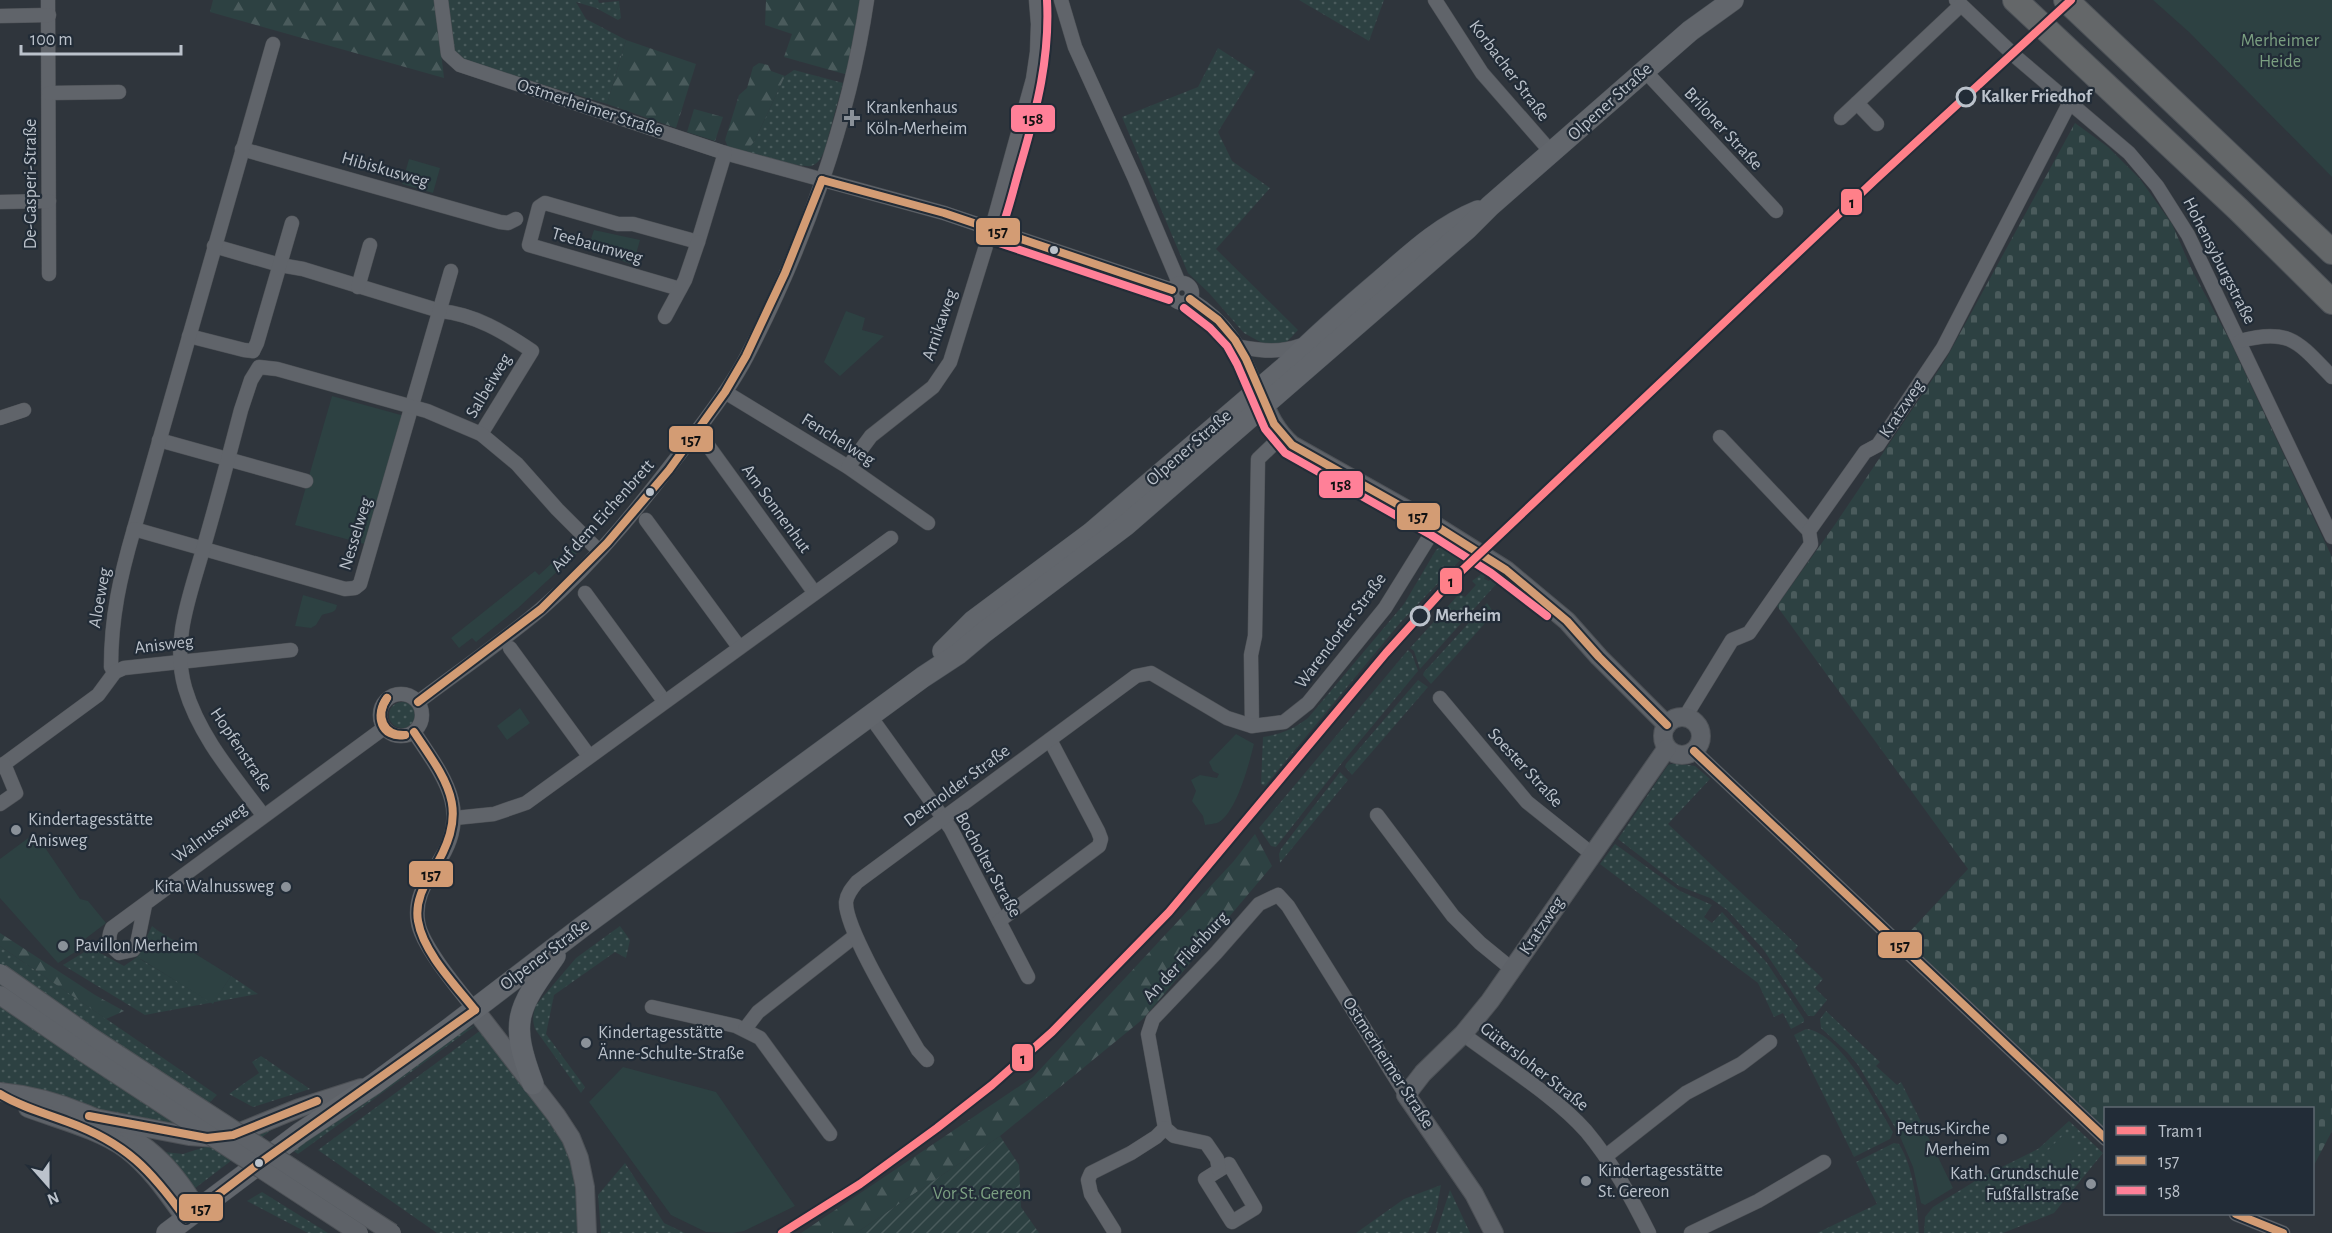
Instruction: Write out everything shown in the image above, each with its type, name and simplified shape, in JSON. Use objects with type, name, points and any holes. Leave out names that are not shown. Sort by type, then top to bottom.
[{"type":"highway","points":[[2015,0],[2238,209],[2332,302]]},
{"type":"highway","points":[[2073,7],[2117,31],[2332,231]]},
{"type":"highway","points":[[2073,7],[2332,252]]},
{"type":"main road","name":"Olpener Straße","points":[[167,1233],[300,1133],[374,1084],[475,1010],[567,939],[923,676],[958,654],[978,627],[1126,525],[1261,397],[1467,229],[1490,206],[1724,2]]},
{"type":"main road","name":"Olpener Straße","points":[[1261,397],[1309,343],[1423,242],[1455,220],[1490,206]]},
{"type":"main road","points":[[1261,397],[1282,436],[1292,445],[1436,526],[1506,570],[1553,608],[1667,724]]},
{"type":"main road","points":[[1678,717],[1685,717],[1699,727],[1701,735],[1694,751],[1683,755],[1671,752],[1667,748],[1663,734],[1667,724],[1678,717]]},
{"type":"main road","name":"Kratzweg","points":[[1407,1095],[1423,1073],[1463,1034],[1513,970],[1667,748]]},
{"type":"main road","points":[[533,1084],[518,1038],[521,1014],[531,989],[567,939]]},
{"type":"main road","points":[[0,973],[91,1037],[392,1233]]},
{"type":"main road","points":[[0,995],[359,1233]]},
{"type":"main road","points":[[475,1010],[533,1084],[565,1128],[575,1147],[585,1187],[587,1233]]},
{"type":"main road","points":[[0,1093],[16,1093],[95,1118],[189,1136],[218,1138],[232,1135],[299,1108],[374,1084]]},
{"type":"main road","points":[[0,1093],[12,1102],[91,1131],[126,1149],[192,1214]]},
{"type":"main road","name":"Ostmerheimer Straße","points":[[1407,1095],[1474,1194],[1494,1233]]},
{"type":"main road","points":[[95,1118],[126,1134],[154,1155],[175,1177],[192,1214]]},
{"type":"street","name":"De-Gasperi-Straße","points":[[48,0],[49,274]]},
{"type":"street","name":"Ostmerheimer Straße","points":[[441,0],[448,54],[460,66],[725,153],[944,213],[1175,287]]},
{"type":"street","points":[[822,180],[853,81],[867,0]]},
{"type":"street","points":[[990,229],[1034,79],[1038,43],[1036,0]]},
{"type":"street","points":[[1061,0],[1075,47],[1135,178],[1175,287],[1185,283],[1190,287],[1192,293],[1190,299],[1208,311],[1240,347],[1261,397]]},
{"type":"street","name":"Korbacher Straße","points":[[1441,2],[1482,72],[1552,153]]},
{"type":"street","points":[[1841,118],[1959,2]]},
{"type":"street","name":"Hohensyburgstraße","points":[[1959,2],[2012,54],[2129,153],[2157,186],[2188,235],[2332,537]]},
{"type":"street","points":[[0,16],[49,15]]},
{"type":"street","points":[[242,149],[273,44]]},
{"type":"street","name":"Briloner Straße","points":[[1645,71],[1776,212]]},
{"type":"street","name":"De-Gasperi-Straße","points":[[49,93],[119,92]]},
{"type":"street","name":"Kratzweg","points":[[1685,717],[1732,640],[1749,633],[1811,544],[1809,531],[1865,452],[1878,445],[1943,348],[2070,102]]},
{"type":"street","points":[[1857,103],[1877,124]]},
{"type":"street","name":"Aloeweg","points":[[115,672],[111,667],[112,618],[120,573],[242,149]]},
{"type":"street","name":"Hibiskusweg","points":[[242,149],[500,222],[508,223],[516,219]]},
{"type":"street","points":[[665,317],[680,289],[698,242],[725,153]]},
{"type":"street","name":"Auf dem Eichenbrett","points":[[418,702],[541,609],[638,509],[669,470],[725,392],[747,356],[785,273],[822,180]]},
{"type":"street","points":[[0,202],[49,201]]},
{"type":"street","name":"Teebaumweg","points":[[680,289],[529,245],[539,207],[545,203],[618,224],[633,224],[698,242]]},
{"type":"street","points":[[292,223],[253,351],[259,367],[277,369],[411,407],[481,434],[517,464],[599,551]]},
{"type":"street","name":"Arnikaweg","points":[[849,467],[871,436],[927,393],[950,362],[990,229]]},
{"type":"street","points":[[358,287],[370,245]]},
{"type":"street","points":[[214,246],[280,265]]},
{"type":"street","name":"Salbeiweg","points":[[280,265],[303,269],[440,311],[453,312],[516,338],[532,351],[481,434]]},
{"type":"street","points":[[411,407],[451,271]]},
{"type":"street","points":[[2240,341],[2259,335],[2283,336],[2304,349],[2332,377]]},
{"type":"street","points":[[189,336],[253,351]]},
{"type":"street","points":[[1240,347],[1280,352],[1309,343]]},
{"type":"street","name":"Hopfenstraße","points":[[259,367],[251,380],[185,614],[179,661],[185,687],[203,729],[264,815]]},
{"type":"street","name":"Fenchelweg","points":[[725,392],[849,467],[928,523]]},
{"type":"street","name":"Nesselweg","points":[[204,548],[345,589],[355,588],[362,579],[411,407]]},
{"type":"street","points":[[0,418],[24,410]]},
{"type":"street","points":[[1252,726],[1251,655],[1255,636],[1258,459],[1282,436]]},
{"type":"street","points":[[1720,437],[1809,531]]},
{"type":"street","points":[[159,440],[306,481]]},
{"type":"street","name":"Am Sonnenhut","points":[[709,447],[814,592]]},
{"type":"street","points":[[646,520],[739,647]]},
{"type":"street","name":"Warendorfer Straße","points":[[1252,726],[1275,725],[1284,722],[1308,703],[1385,608],[1436,526]]},
{"type":"street","points":[[134,529],[204,548]]},
{"type":"street","points":[[455,818],[494,814],[526,803],[891,538]]},
{"type":"street","points":[[585,593],[664,701]]},
{"type":"street","points":[[510,648],[589,756]]},
{"type":"street","name":"Anisweg","points":[[0,804],[16,793],[2,766],[98,695],[115,672],[130,667],[291,650]]},
{"type":"street","name":"Detmolder Straße","points":[[927,1060],[918,1050],[855,936],[846,902],[850,890],[857,882],[1143,673],[1151,673],[1227,718],[1252,726]]},
{"type":"street","points":[[404,693],[418,702],[422,718],[414,732],[408,735],[395,735],[384,728],[380,715],[383,702],[388,698],[404,693]]},
{"type":"street","name":"Soester Straße","points":[[1440,698],[1527,801],[1592,854]]},
{"type":"street","name":"Bocholter Straße","points":[[870,716],[951,829],[1028,977]]},
{"type":"street","name":"Walnussweg","points":[[145,905],[384,728]]},
{"type":"street","points":[[414,732],[448,785],[455,818],[454,831],[447,848],[427,878],[420,894],[418,923],[426,944],[475,1010]]},
{"type":"street","points":[[999,921],[1099,846],[1101,838],[1098,831],[1050,740]]},
{"type":"street","points":[[1694,751],[2104,1137]]},
{"type":"street","points":[[1377,815],[1453,916],[1480,943],[1513,970]]},
{"type":"street","name":"Ostmerheimer Straße","points":[[1278,895],[1288,906],[1407,1095]]},
{"type":"street","name":"An der Fliehburg","points":[[1165,1128],[1148,1034],[1153,1019],[1259,904],[1278,895]]},
{"type":"street","points":[[745,1029],[758,1012],[855,936]]},
{"type":"street","points":[[652,1007],[745,1029],[760,1038],[830,1134]]},
{"type":"street","name":"Gütersloher Straße","points":[[1463,1034],[1561,1107],[1586,1131],[1606,1156],[1649,1233]]},
{"type":"street","points":[[1606,1156],[1680,1098],[1741,1064],[1770,1042]]},
{"type":"street","points":[[1114,1231],[1090,1194],[1088,1180],[1091,1173],[1131,1153],[1156,1137],[1165,1128],[1173,1136],[1206,1143],[1217,1159],[1219,1170]]},
{"type":"street","points":[[1691,1233],[1758,1201],[1824,1162]]},
{"type":"street","points":[[2238,1215],[2283,1233]]},
{"type":"green space","points":[[213,0],[435,0],[444,78],[210,12]]},
{"type":"green space","points":[[446,0],[598,0],[599,3],[619,1],[621,18],[618,20],[596,8],[576,2],[586,19],[626,40],[607,104],[461,60],[454,53]]},
{"type":"green space","points":[[766,0],[863,0],[848,75],[784,57],[792,34],[765,25]]},
{"type":"green space","points":[[1299,0],[1384,0],[1369,41]]},
{"type":"green space","name":"Merheimer Heide","points":[[2153,0],[2332,0],[2332,177],[2189,32]]},
{"type":"green space","points":[[626,40],[696,64],[676,128],[607,104]]},
{"type":"green space","points":[[1218,48],[1255,72],[1218,132],[1232,161],[1270,188],[1216,249],[1298,330],[1285,344],[1264,344],[1244,333],[1188,273],[1122,117],[1198,87]]},
{"type":"green space","points":[[759,63],[768,65],[771,71],[785,76],[754,142],[745,152],[728,147],[725,140],[739,95],[747,88],[753,67]]},
{"type":"green space","points":[[794,70],[843,83],[824,152],[820,159],[811,166],[788,163],[745,152],[754,142],[785,76]]},
{"type":"green space","points":[[694,109],[723,117],[715,141],[687,132]]},
{"type":"green space","name":"Kalker Friedhof","points":[[2075,123],[2108,147],[2140,179],[2172,224],[2192,270],[2229,339],[2332,557],[2332,1131],[2314,1165],[2314,1107],[2104,1107],[2104,1127],[1903,939],[1968,869],[1777,606],[1836,523],[1946,359]]},
{"type":"green space","points":[[409,159],[440,168],[433,193],[402,184]]},
{"type":"green space","points":[[594,230],[640,240],[633,265],[588,248]]},
{"type":"green space","points":[[846,311],[865,318],[862,330],[884,336],[840,376],[824,362]]},
{"type":"green space","points":[[332,396],[401,415],[403,419],[368,545],[295,525]]},
{"type":"green space","points":[[1443,545],[1464,556],[1400,623],[1265,786],[1261,784],[1263,737],[1287,730],[1308,718],[1404,604],[1436,550]]},
{"type":"green space","points":[[570,548],[577,553],[518,608],[476,642],[472,638],[459,648],[451,638],[535,571],[539,575]]},
{"type":"green space","points":[[1484,572],[1486,573],[1484,579],[1489,581],[1492,577],[1499,581],[1420,669],[1414,651],[1410,648],[1459,594],[1465,597],[1476,585],[1472,581]]},
{"type":"green space","points":[[303,595],[337,605],[336,608],[322,615],[316,625],[311,628],[295,626]]},
{"type":"green space","points":[[1487,603],[1494,613],[1431,684],[1423,675],[1424,672]]},
{"type":"green space","points":[[1408,650],[1412,654],[1418,671],[1276,847],[1271,846],[1259,828]]},
{"type":"green space","points":[[1418,680],[1428,687],[1352,775],[1345,767],[1346,764]]},
{"type":"green space","points":[[402,702],[412,705],[415,715],[412,725],[402,728],[392,725],[389,715],[392,705]]},
{"type":"green space","points":[[520,708],[530,723],[507,740],[497,726]]},
{"type":"green space","points":[[1236,734],[1254,744],[1245,775],[1237,798],[1225,816],[1218,823],[1205,825],[1203,816],[1192,801],[1196,791],[1191,780],[1200,775],[1217,778],[1219,774],[1213,771],[1209,762]]},
{"type":"green space","points":[[1675,763],[1695,766],[1710,779],[1668,824],[1798,946],[1794,951],[1823,979],[1815,988],[1827,1000],[1814,1016],[1808,1016],[1763,949],[1727,910],[1710,898],[1679,886],[1618,839],[1668,765]]},
{"type":"green space","points":[[1340,772],[1348,780],[1280,863],[1281,849]]},
{"type":"green space","points":[[35,833],[80,899],[88,901],[106,923],[85,939],[83,947],[58,963],[0,898],[0,859]]},
{"type":"green space","points":[[1255,834],[1272,866],[1143,1019],[1000,1136],[856,1233],[801,1233],[1033,1077],[1233,862]]},
{"type":"green space","points":[[1615,844],[1680,891],[1712,905],[1704,917],[1712,923],[1722,912],[1767,963],[1804,1022],[1791,1029],[1783,1013],[1774,1017],[1758,983],[1600,864]]},
{"type":"green space","points":[[152,926],[157,930],[140,959],[212,1003],[145,1015],[63,965],[91,948],[124,966],[137,957]]},
{"type":"green space","points":[[620,926],[630,940],[626,958],[615,952],[554,995],[546,1034],[585,1087],[581,1093],[535,1029],[534,1011],[536,1005],[576,958]]},
{"type":"green space","points":[[157,930],[231,976],[213,1004],[139,958]]},
{"type":"green space","points":[[0,933],[95,995],[124,1011],[106,1019],[0,946]]},
{"type":"green space","points":[[0,946],[217,1095],[181,1131],[100,1112],[0,1082]]},
{"type":"green space","points":[[231,976],[258,994],[213,1002]]},
{"type":"green space","points":[[1826,1011],[1880,1062],[1876,1066],[1897,1085],[1901,1082],[1921,1122],[1899,1134],[1858,1065],[1821,1028],[1820,1019]]},
{"type":"green space","points":[[476,1025],[298,1154],[289,1148],[353,1112],[463,1031]]},
{"type":"green space","points":[[1806,1029],[1819,1033],[1844,1056],[1867,1088],[1893,1132],[1890,1139],[1854,1157],[1794,1035]]},
{"type":"green space","points":[[481,1030],[537,1100],[563,1140],[577,1177],[578,1233],[437,1233],[318,1150]]},
{"type":"green space","points":[[261,1056],[310,1089],[253,1107],[229,1094],[259,1073],[252,1062]]},
{"type":"green space","points":[[623,1067],[716,1092],[795,1206],[744,1231],[732,1233],[706,1232],[671,1215],[589,1102]]},
{"type":"green space","points":[[291,1115],[194,1189],[155,1151],[183,1154],[264,1128]]},
{"type":"green space","points":[[2069,1121],[2103,1153],[2054,1213],[2003,1233],[1924,1233],[1925,1217],[1933,1207],[1980,1178],[2038,1149]]},
{"type":"green space","points":[[1921,1122],[1953,1188],[1925,1205],[1921,1203],[1913,1167],[1899,1134]]},
{"type":"green space","points":[[2063,1135],[2080,1153],[2062,1170],[2045,1153]]},
{"type":"green space","name":"Vor St. Gereon","points":[[1000,1136],[1019,1165],[1021,1207],[1039,1233],[856,1233]]},
{"type":"green space","points":[[1894,1143],[1899,1144],[1908,1164],[1916,1199],[1919,1233],[1817,1233],[1877,1204],[1856,1162]]},
{"type":"green space","points":[[625,1163],[664,1223],[685,1233],[601,1233],[598,1195]]},
{"type":"green space","points":[[1441,1185],[1436,1212],[1428,1233],[1356,1233],[1404,1199]]},
{"type":"green space","points":[[1450,1190],[1470,1233],[1436,1233]]},
{"type":"green space","points":[[262,1192],[328,1233],[308,1233],[247,1201]]},
{"type":"tram line","name":"1","points":[[782,1233],[860,1184],[937,1128],[992,1085],[1052,1032],[1169,912],[1386,653],[1453,579],[1875,180],[2071,0]]},
{"type":"transit line","name":"158","points":[[1000,233],[1037,102],[1046,42],[1047,0]]},
{"type":"transit line","name":"157","points":[[822,180],[944,213],[1172,290]]},
{"type":"transit line","name":"157","points":[[418,702],[541,609],[607,543],[669,470],[725,392],[746,356],[785,273],[822,180]]},
{"type":"transit line","name":"158","points":[[987,239],[1169,300]]},
{"type":"transit line","name":"157","points":[[1190,299],[1218,320],[1235,340],[1246,359],[1274,424],[1292,445],[1436,526],[1506,570],[1567,621],[1599,657],[1667,725]]},
{"type":"transit line","name":"158","points":[[1184,308],[1210,328],[1227,346],[1265,429],[1285,453],[1431,535],[1491,573],[1547,616]]},
{"type":"transit line","name":"157","points":[[387,698],[383,705],[383,724],[391,732],[405,735]]},
{"type":"transit line","name":"157","points":[[387,698],[381,712],[382,724],[390,733],[405,735]]},
{"type":"transit line","name":"157","points":[[414,732],[446,785],[453,816],[443,852],[420,896],[418,921],[426,945],[433,956],[475,1010]]},
{"type":"transit line","name":"157","points":[[1694,751],[2104,1137]]},
{"type":"transit line","name":"157","points":[[0,1094],[24,1106],[88,1130],[122,1149],[149,1172],[186,1219],[257,1165],[475,1010]]},
{"type":"transit line","name":"157","points":[[89,1116],[207,1138],[233,1135],[317,1101]]},
{"type":"transit line","name":"157","points":[[2238,1215],[2283,1233]]},
{"type":"place","name":"Kalker Friedhof","points":[[1966,97]]},
{"type":"place","name":"Krankenhaus Köln-Merheim","points":[[852,118]]},
{"type":"place","name":"Merheim","points":[[1420,616]]},
{"type":"place","name":"Kindertagesstätte Anisweg","points":[[16,830]]},
{"type":"place","name":"Kita Walnussweg","points":[[286,887]]},
{"type":"place","name":"Pavillon Merheim","points":[[63,946]]},
{"type":"place","name":"Kindertagesstätte Änne-Schulte-Straße","points":[[586,1043]]},
{"type":"place","name":"Petrus-Kirche Merheim","points":[[2002,1139]]},
{"type":"place","name":"Kindertagesstätte St. Gereon","points":[[1586,1181]]},
{"type":"place","name":"Kath. Grundschule Fußfallstraße","points":[[2091,1184]]}]
